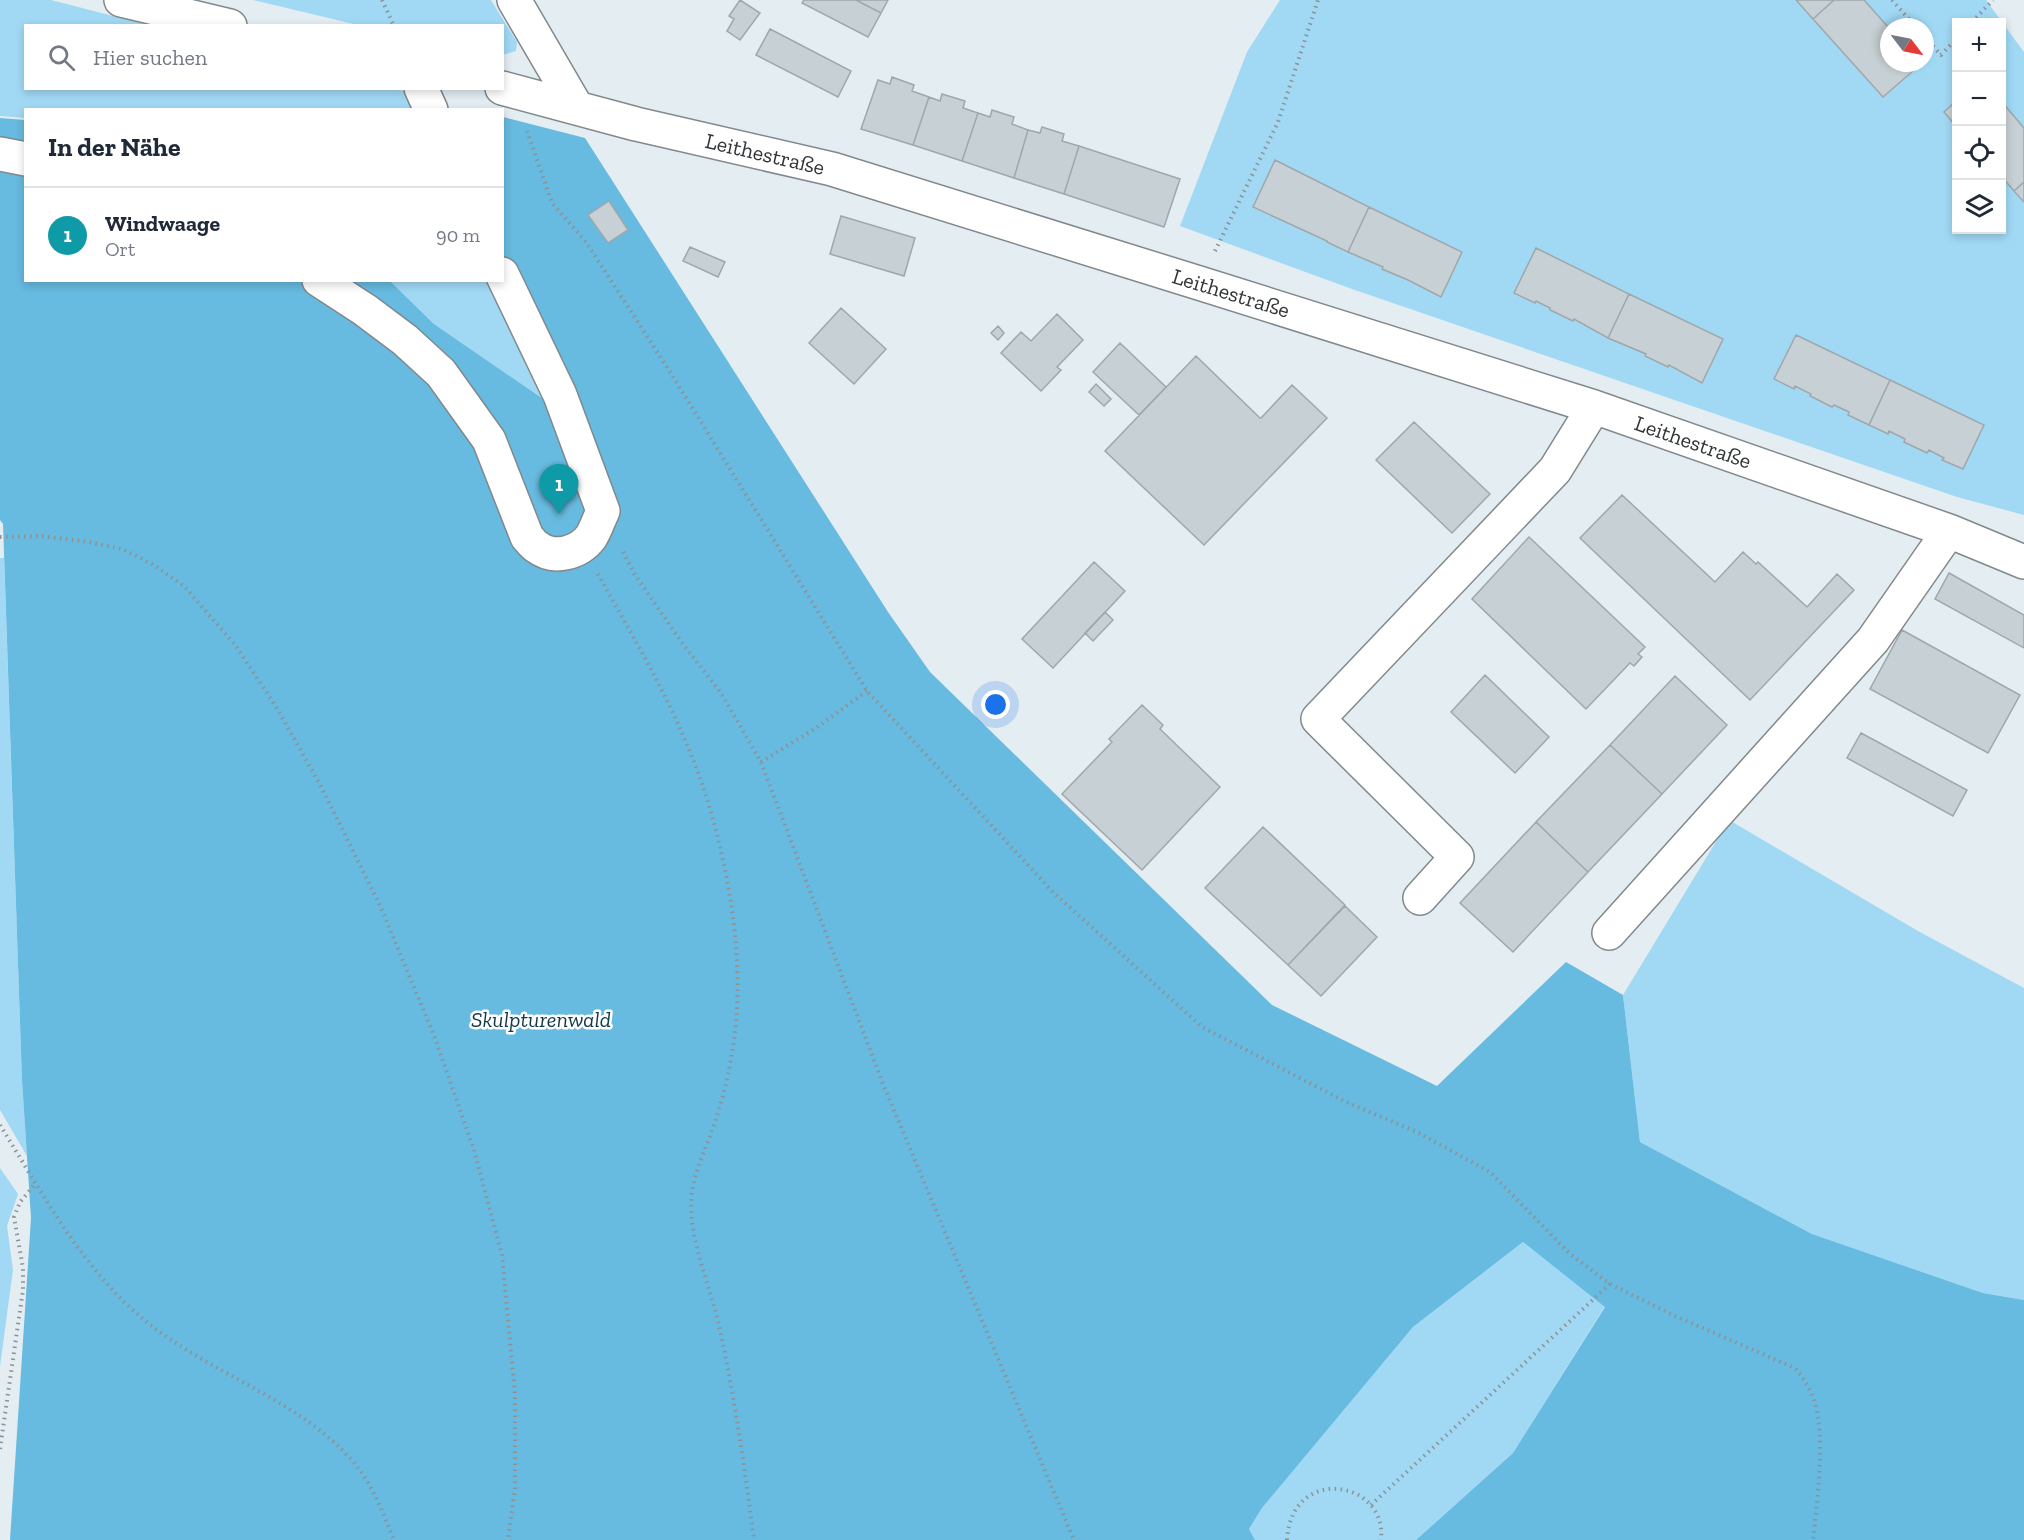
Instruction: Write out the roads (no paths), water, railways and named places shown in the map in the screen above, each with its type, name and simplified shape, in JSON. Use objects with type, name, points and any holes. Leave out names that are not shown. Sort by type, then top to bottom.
[{"type":"street","points":[[120,0],[222,24]]},
{"type":"street","points":[[514,0],[577,108]]},
{"type":"street","name":"Leithestraße","points":[[508,89],[636,124],[832,169],[1199,283],[1594,407],[1949,531],[2024,562]]},
{"type":"street","points":[[423,90],[430,108]]},
{"type":"street","points":[[0,154],[24,159]]},
{"type":"street","points":[[322,282],[405,340],[441,373],[489,441],[527,537],[537,548],[551,554],[566,553],[582,546],[591,537],[603,511],[560,395],[504,278]]},
{"type":"street","points":[[1420,898],[1457,857],[1318,719],[1555,470],[1594,407]]},
{"type":"street","points":[[1609,933],[1873,639],[1949,531]]},
{"type":"street","name":"Leithestraße","points":[[1949,531],[2024,544]]},
{"type":"place","name":"Windwaage","points":[[559,514]]},
{"type":"park label","name":"Skulpturenwald","points":[[541,1019]]}]
